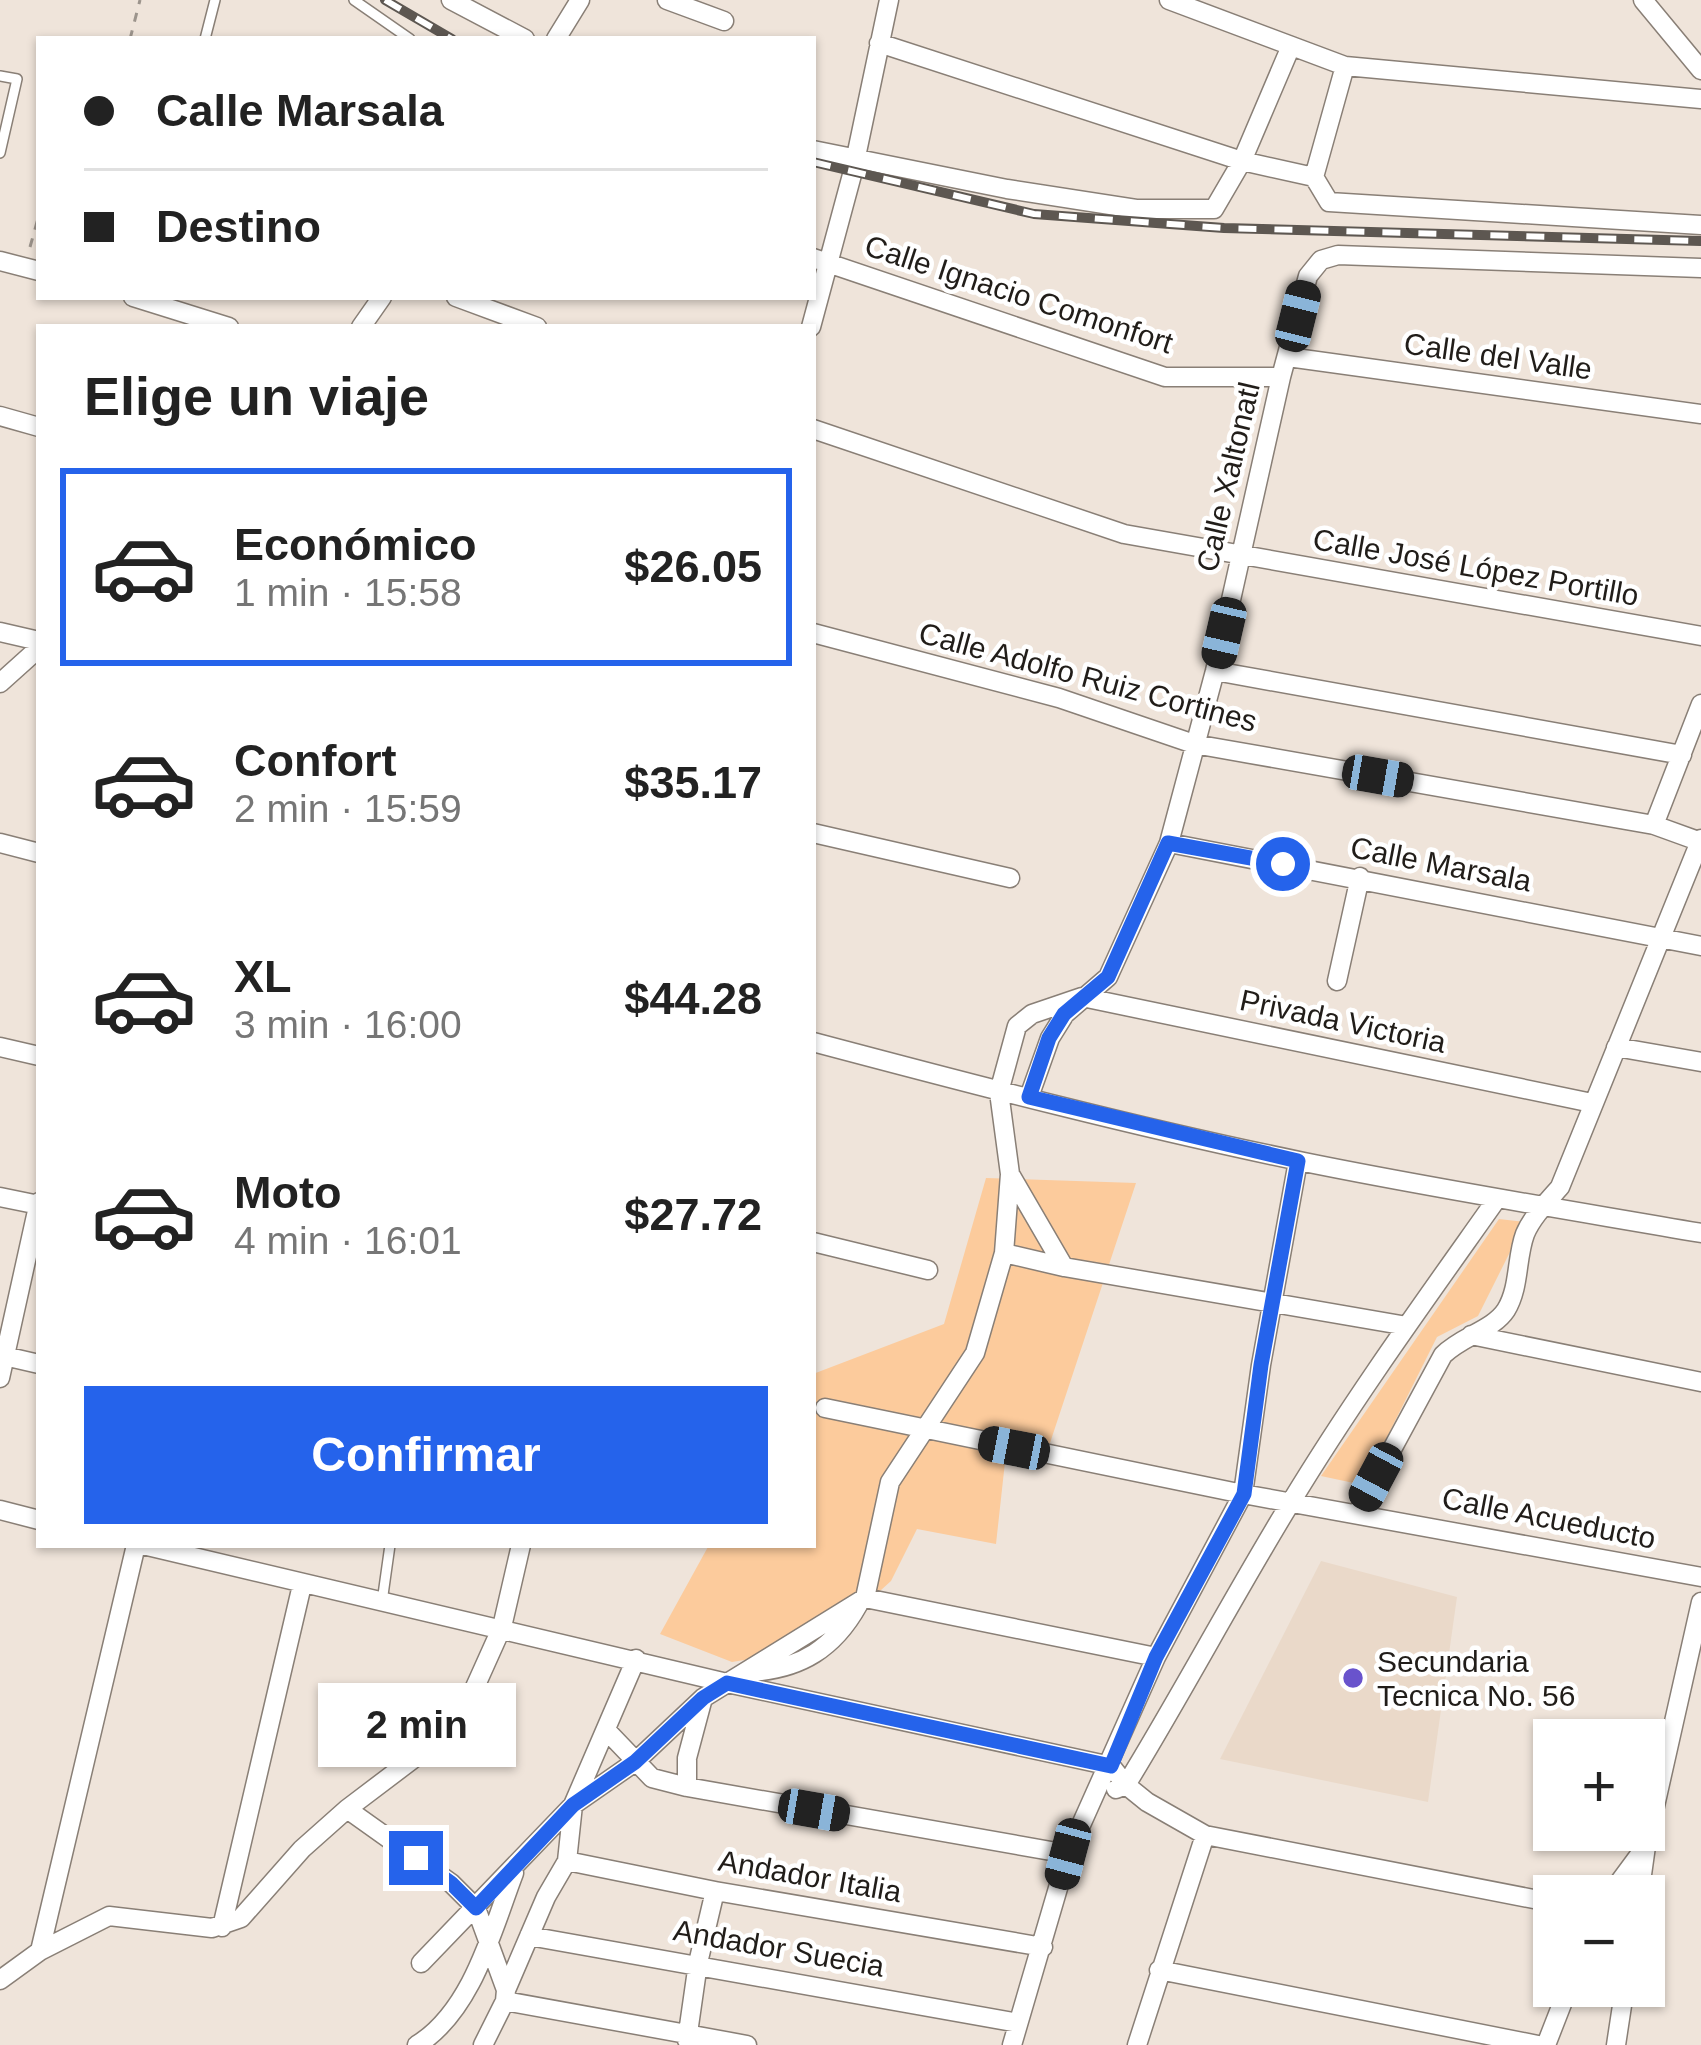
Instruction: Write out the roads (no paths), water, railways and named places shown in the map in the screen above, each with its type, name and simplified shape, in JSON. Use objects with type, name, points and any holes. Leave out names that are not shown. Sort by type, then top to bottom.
[{"type":"street","points":[[451,0],[519,36]]},
{"type":"street","points":[[558,36],[580,0]]},
{"type":"street","points":[[667,0],[724,21]]},
{"type":"street","points":[[816,290],[820,260],[856,157],[889,0]]},
{"type":"street","points":[[1168,0],[1345,66],[1701,98]]},
{"type":"street","points":[[1643,0],[1701,70]]},
{"type":"street","points":[[879,43],[1243,161],[1314,177],[1329,202],[1701,225]]},
{"type":"street","points":[[816,150],[1006,189],[1136,209],[1214,209],[1243,161],[1291,46]]},
{"type":"street","points":[[1314,177],[1345,66]]},
{"type":"street","name":"Calle Xaltonatl","points":[[1029,1097],[1049,1038],[1082,997],[1108,977],[1168,843],[1215,671],[1308,276],[1321,260],[1338,255],[1701,268]]},
{"type":"street","points":[[0,260],[32,269]]},
{"type":"street","name":"Calle Ignacio Comonfort","points":[[820,260],[1165,377],[1281,377]]},
{"type":"street","points":[[142,300],[219,324]]},
{"type":"street","points":[[464,300],[529,324]]},
{"type":"street","name":"Calle del Valle","points":[[1288,357],[1701,414]]},
{"type":"street","points":[[0,416],[36,426]]},
{"type":"street","name":"Calle José López Portillo","points":[[816,430],[1124,534],[1701,636]]},
{"type":"street","points":[[0,632],[36,643]]},
{"type":"street","name":"Calle Adolfo Ruiz Cortines","points":[[816,634],[1059,698],[1194,744],[1654,825],[1700,841]]},
{"type":"street","points":[[0,683],[36,647]]},
{"type":"street","points":[[1215,671],[1682,754]]},
{"type":"street","points":[[1654,825],[1701,704]]},
{"type":"street","points":[[816,833],[1010,878]]},
{"type":"street","points":[[1358,1512],[1443,1354],[1504,1313],[1513,1295],[1526,1233],[1560,1187],[1700,841]]},
{"type":"street","points":[[0,843],[36,852]]},
{"type":"street","name":"Calle Marsala","points":[[1168,843],[1701,946]]},
{"type":"street","points":[[1337,981],[1360,878]]},
{"type":"street","points":[[863,1599],[890,1482],[975,1353],[1004,1253],[1010,1174],[1000,1092],[1017,1026],[1032,1014],[1082,997]]},
{"type":"street","name":"Privada Victoria","points":[[1082,997],[1592,1103]]},
{"type":"street","points":[[816,1043],[1000,1092],[1298,1161],[1701,1233]]},
{"type":"street","points":[[0,1047],[36,1055]]},
{"type":"street","points":[[1616,1047],[1701,1063]]},
{"type":"street","points":[[1012,2045],[1068,1854],[1156,1657],[1244,1494],[1298,1161]]},
{"type":"street","points":[[1010,1174],[1064,1267]]},
{"type":"street","points":[[0,1197],[36,1203]]},
{"type":"street","points":[[1097,1797],[1126,1785],[1291,1502],[1496,1200]]},
{"type":"street","points":[[0,1378],[36,1217]]},
{"type":"street","points":[[816,1243],[928,1270]]},
{"type":"street","points":[[1004,1253],[1407,1326]]},
{"type":"street","points":[[1468,1334],[1701,1382]]},
{"type":"street","points":[[3,1355],[36,1363]]},
{"type":"street","name":"Calle Acueducto","points":[[825,1408],[1244,1494],[1701,1577]]},
{"type":"street","points":[[0,1510],[36,1519]]},
{"type":"street","points":[[40,1951],[139,1548]]},
{"type":"street","points":[[152,1548],[636,1659],[736,1677],[1111,1766],[1126,1785],[1205,1835],[1533,1899]]},
{"type":"street","points":[[0,1980],[40,1951],[109,1916],[222,1927],[241,1918],[302,1849],[347,1809],[446,1737],[467,1710],[502,1628],[520,1548]]},
{"type":"street","points":[[222,1927],[302,1585]]},
{"type":"street","points":[[421,1964],[573,1805],[635,1762],[703,1698],[863,1599],[1156,1657]]},
{"type":"street","points":[[1665,1762],[1701,1602]]},
{"type":"street","points":[[483,2045],[567,1861],[573,1805],[636,1659]]},
{"type":"street","points":[[687,1787],[687,1758],[703,1698]]},
{"type":"street","points":[[606,1730],[652,1778],[1068,1854]]},
{"type":"street","points":[[446,1737],[481,1754]]},
{"type":"street","points":[[347,1809],[451,1883],[476,1908],[506,1996]]},
{"type":"street","points":[[1137,2045],[1205,1835]]},
{"type":"street","name":"Andador Italia","points":[[567,1861],[1043,1946]]},
{"type":"street","points":[[417,2045],[437,2033],[467,1988],[518,1863]]},
{"type":"street","points":[[687,2039],[715,1891]]},
{"type":"street","name":"Andador Suecia","points":[[529,1936],[1018,2023]]},
{"type":"street","points":[[1159,1970],[1542,2045],[1559,2007]]},
{"type":"street","points":[[506,1996],[687,2039],[747,2045]]},
{"type":"street","points":[[1616,2045],[1622,2007]]},
{"type":"lane","points":[[206,36],[215,0]]},
{"type":"lane","points":[[354,0],[406,36]]},
{"type":"lane","points":[[0,76],[17,79],[0,153]]},
{"type":"lane","points":[[382,1602],[390,1548]]},
{"type":"railway","points":[[385,0],[447,36]]},
{"type":"railway","points":[[816,163],[1034,214],[1224,228],[1701,241]]},
{"type":"place","name":"Secundaria Tecnica No. 56","points":[[1353,1678]]}]
